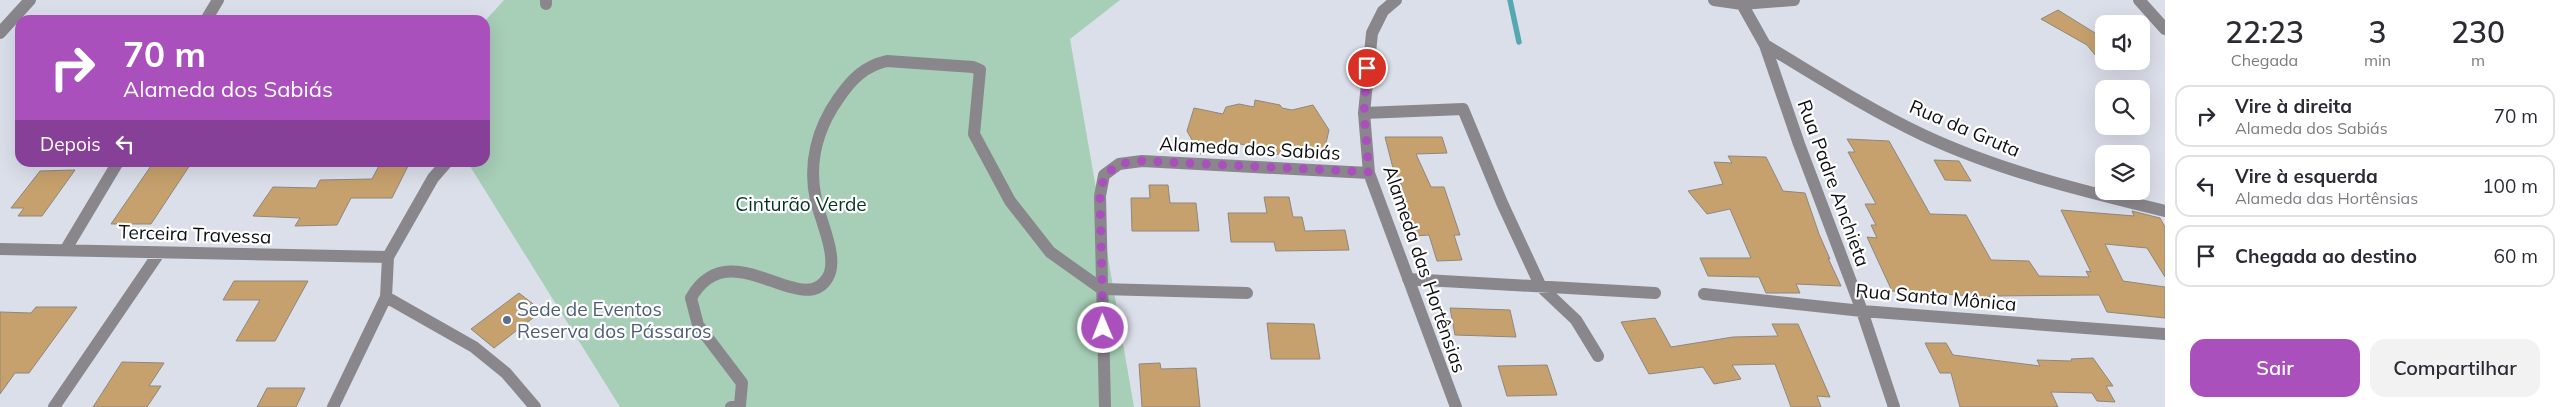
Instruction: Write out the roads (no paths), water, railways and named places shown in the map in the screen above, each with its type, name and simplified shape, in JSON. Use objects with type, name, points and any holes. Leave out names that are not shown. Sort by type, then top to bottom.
[{"type":"street","points":[[16,15],[30,0]]},
{"type":"street","points":[[209,15],[218,0]]},
{"type":"street","name":"Alameda das Hortênsias","points":[[1396,0],[1383,11],[1372,33],[1364,113],[1369,172],[1443,377],[1456,407]]},
{"type":"street","points":[[1714,0],[1742,4],[1794,0]]},
{"type":"street","points":[[2139,0],[2165,28]]},
{"type":"street","name":"Rua Padre Anchieta","points":[[1742,4],[1765,45],[1799,144],[1862,311],[1894,407]]},
{"type":"street","points":[[0,33],[15,16]]},
{"type":"street","name":"Rua da Gruta","points":[[1765,45],[1923,135],[2001,166],[2078,190],[2165,210]]},
{"type":"street","points":[[731,407],[740,405],[742,383],[698,326],[691,298],[702,281],[718,271],[745,272],[800,291],[809,290],[825,282],[830,273],[830,256],[814,195],[816,139],[830,108],[844,90],[862,70],[874,63],[887,60],[973,67],[980,70],[981,77],[974,134],[1010,201],[1050,252],[1102,289],[1247,294]]},
{"type":"street","points":[[1364,113],[1463,109],[1502,203],[1541,287],[1576,320],[1598,356]]},
{"type":"street","name":"Alameda dos Sabiás","points":[[1102,289],[1100,196],[1104,176],[1119,164],[1142,161],[1369,172]]},
{"type":"street","points":[[66,248],[115,167]]},
{"type":"street","points":[[333,407],[386,298],[388,257],[433,178],[443,167]]},
{"type":"street","name":"Terceira Travessa","points":[[0,249],[66,248],[159,253],[388,257]]},
{"type":"street","points":[[54,407],[159,253]]},
{"type":"street","points":[[1408,279],[1655,293]]},
{"type":"street","points":[[1102,289],[1105,407]]},
{"type":"street","name":"Rua Santa Mônica","points":[[1704,294],[1862,311],[2165,334]]},
{"type":"street","points":[[386,298],[474,347],[506,373],[535,407]]},
{"type":"waterway","points":[[1510,0],[1519,42]]},
{"type":"place","name":"Sede de Eventos Reserva dos Pássaros","points":[[507,320]]},
{"type":"park label","name":"Cinturão Verde","points":[[801,204]]}]
